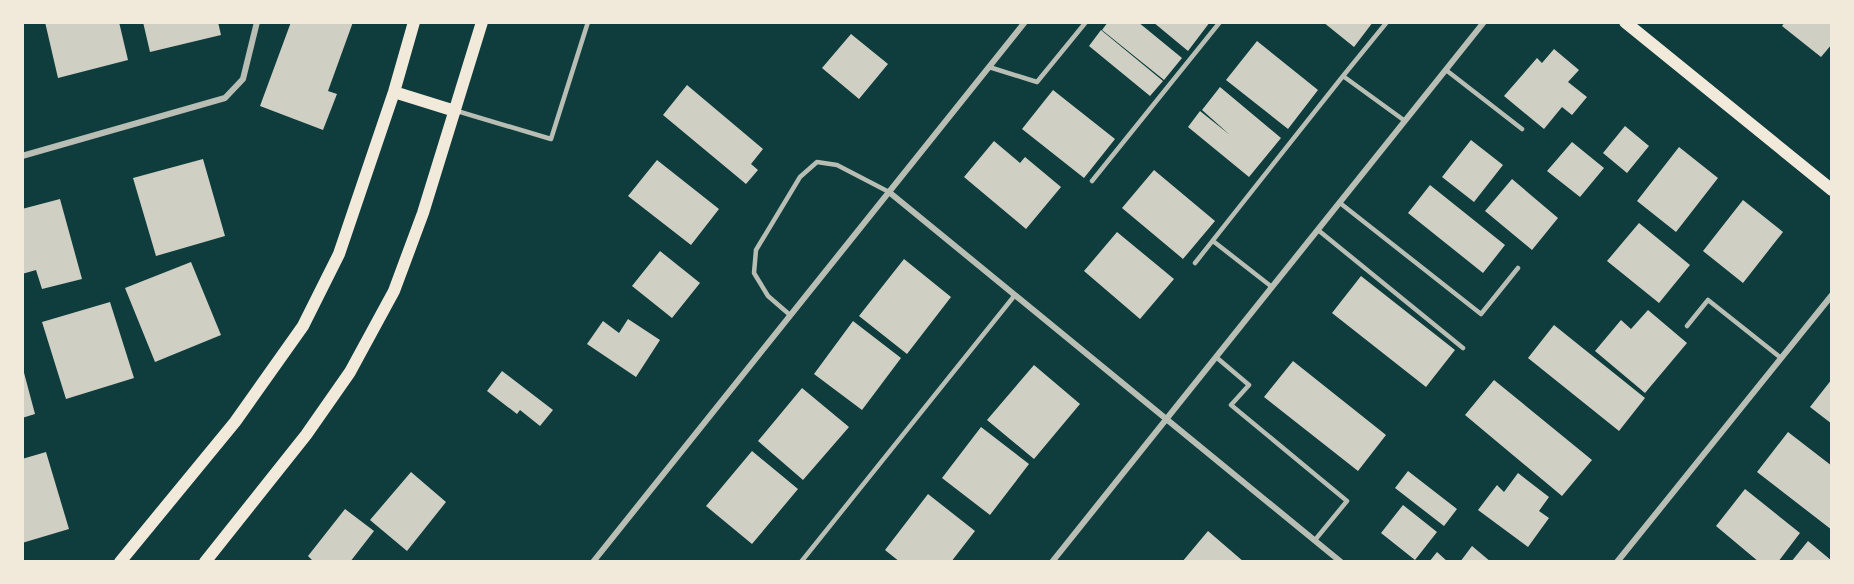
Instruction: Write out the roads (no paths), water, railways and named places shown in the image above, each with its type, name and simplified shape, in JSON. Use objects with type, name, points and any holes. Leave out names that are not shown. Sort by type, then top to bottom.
[{"type":"main road","points":[[120,561],[235,422],[303,326],[339,254],[394,92],[414,22]]},
{"type":"main road","points":[[205,561],[306,435],[350,372],[394,291],[423,213],[482,22]]},
{"type":"main road","points":[[1625,22],[1832,190]]},
{"type":"main road","points":[[394,92],[455,111]]},
{"type":"street","points":[[22,156],[225,98],[243,79],[257,22]]},
{"type":"street","points":[[593,561],[1024,22]]},
{"type":"street","points":[[1052,561],[1482,23]]},
{"type":"street","points":[[889,192],[1341,561]]},
{"type":"street","points":[[1617,561],[1832,295]]},
{"type":"lane","points":[[455,111],[551,139],[588,22]]},
{"type":"lane","points":[[989,67],[1037,82],[1086,22]]},
{"type":"lane","points":[[1092,181],[1220,22]]},
{"type":"lane","points":[[1195,263],[1387,22]]},
{"type":"lane","points":[[1446,70],[1522,129]]},
{"type":"lane","points":[[1343,76],[1405,120]]},
{"type":"lane","points":[[790,315],[768,296],[754,273],[756,250],[800,177],[818,162],[837,165],[889,192]]},
{"type":"lane","points":[[1340,203],[1481,314],[1518,268]]},
{"type":"lane","points":[[1318,230],[1464,348]]},
{"type":"lane","points":[[1213,241],[1272,287]]},
{"type":"lane","points":[[801,561],[1016,295]]},
{"type":"lane","points":[[1687,326],[1708,300],[1781,358]]},
{"type":"lane","points":[[1216,357],[1249,385],[1232,405],[1347,501],[1315,540]]}]
